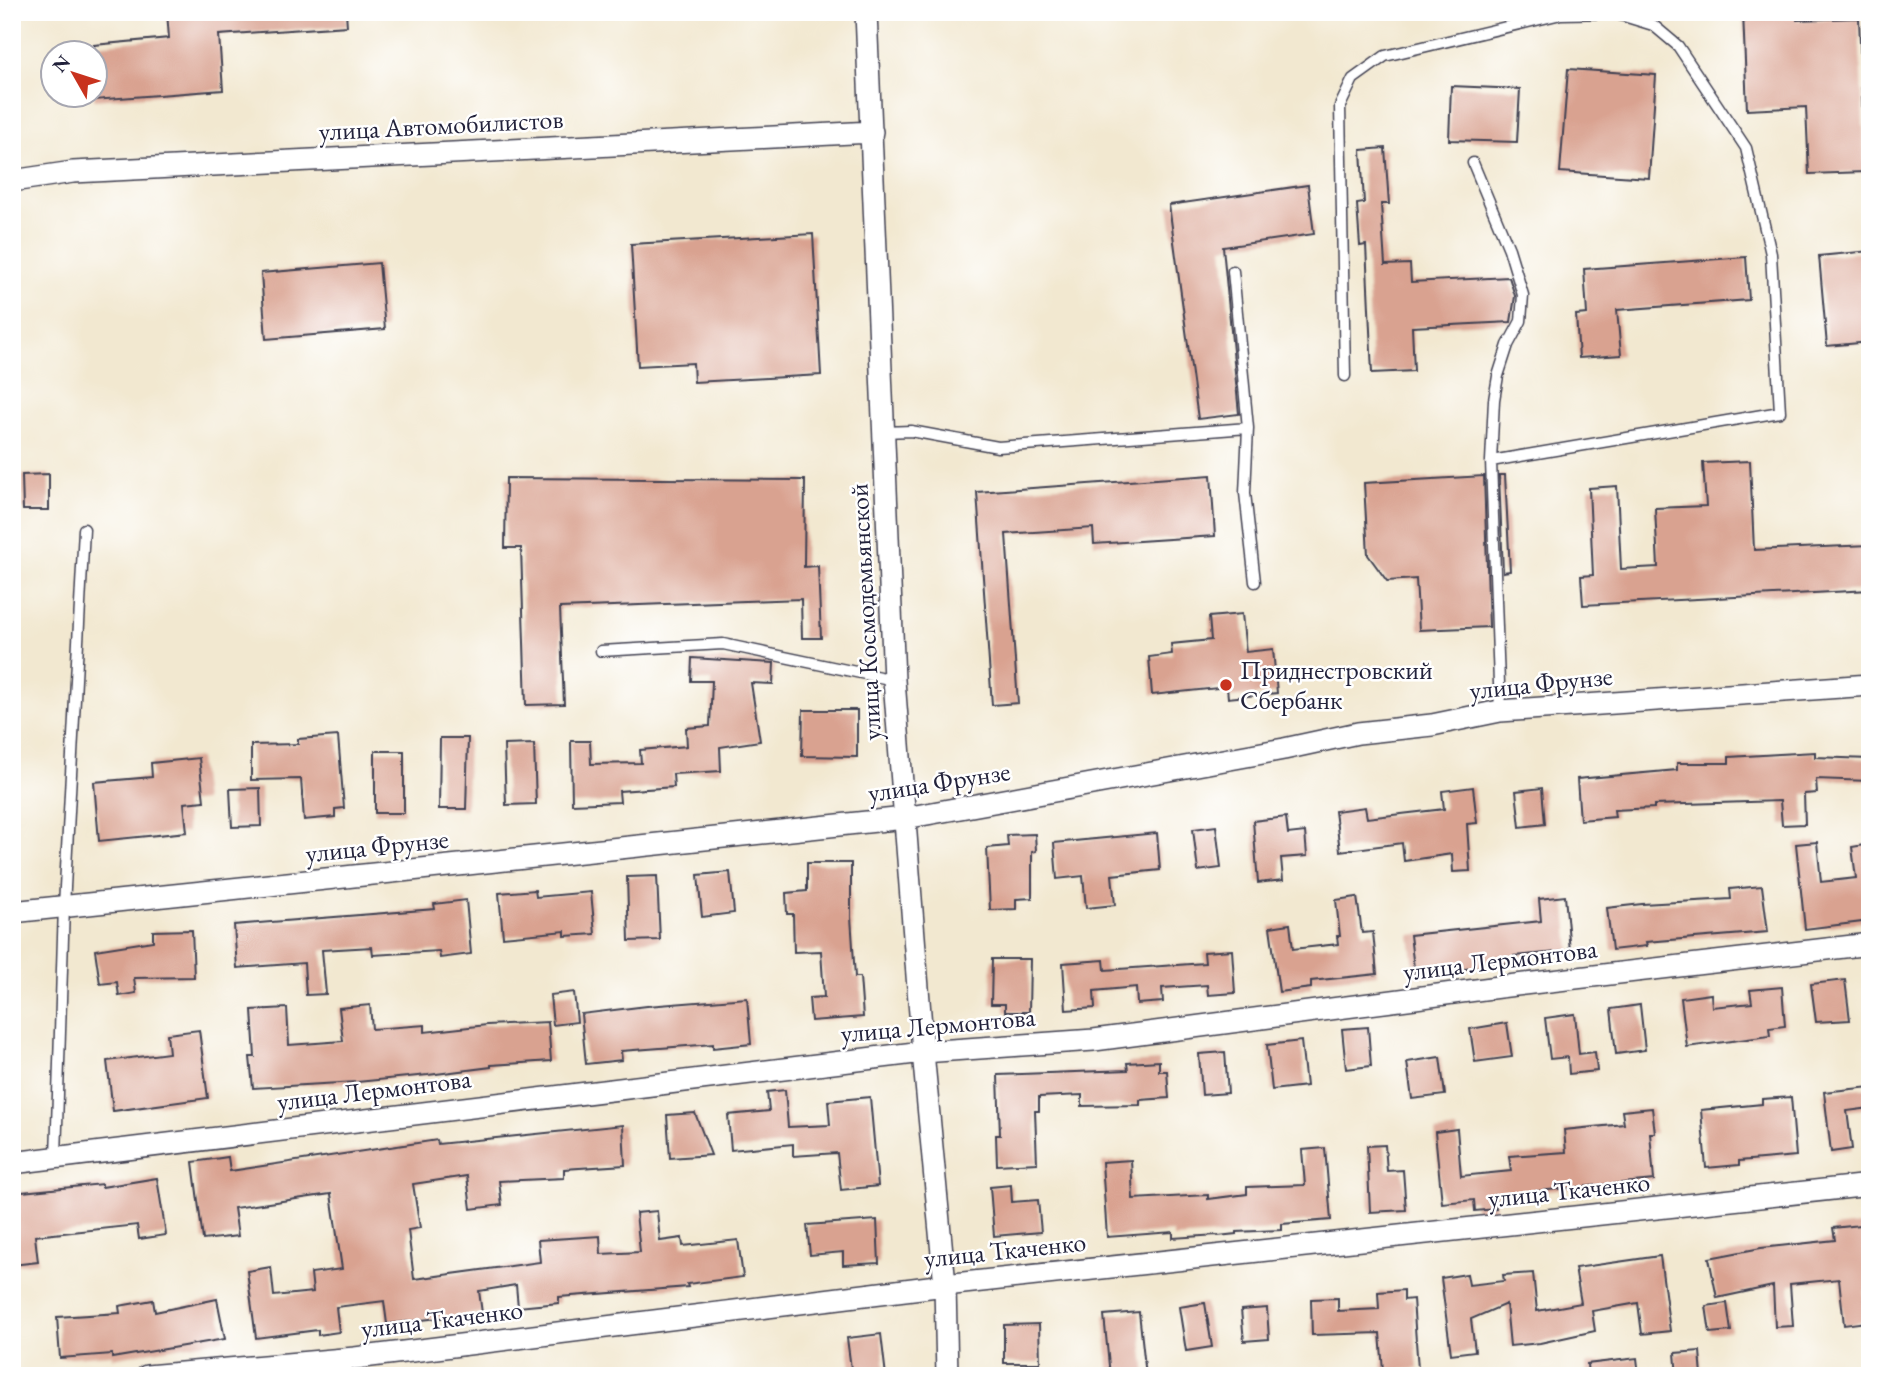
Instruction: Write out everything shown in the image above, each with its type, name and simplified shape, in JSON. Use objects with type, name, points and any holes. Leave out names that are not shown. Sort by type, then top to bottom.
[{"type":"street","name":"улица Космодемьянской","points":[[866,12],[894,680],[923,1052],[945,1285],[947,1376]]},
{"type":"street","name":"улица Автомобилистов","points":[[12,181],[73,172],[872,132]]},
{"type":"street","name":"улица Фрунзе","points":[[12,912],[905,818],[1358,733],[1432,725],[1500,711],[1870,685]]},
{"type":"street","name":"улица Лермонтова","points":[[12,1163],[923,1052],[1094,1040],[1499,987],[1870,944]]},
{"type":"street","name":"улица Ткаченко","points":[[147,1376],[356,1367],[945,1285],[1870,1185]]},
{"type":"lane","points":[[1345,376],[1340,106],[1353,79],[1385,56],[1561,14],[1614,13],[1653,25],[1678,46],[1746,148],[1770,254],[1780,412],[1491,461]]},
{"type":"lane","points":[[1473,163],[1509,249],[1523,295],[1521,321],[1508,345],[1494,400],[1491,461],[1500,711]]},
{"type":"lane","points":[[1233,271],[1248,428],[1245,493],[1255,582]]},
{"type":"lane","points":[[884,432],[911,431],[998,447],[1248,428]]},
{"type":"lane","points":[[56,1157],[64,906],[85,529]]},
{"type":"lane","points":[[601,651],[723,644],[894,680]]},
{"type":"building","points":[[167,12],[346,12],[347,26],[219,35],[223,90],[108,99],[108,44],[169,38]]},
{"type":"building","points":[[1743,12],[1796,12],[1797,20],[1859,18],[1865,172],[1809,174],[1806,107],[1747,110]]},
{"type":"building","points":[[1568,69],[1656,75],[1649,178],[1560,172]]},
{"type":"building","points":[[1451,86],[1520,89],[1517,142],[1449,140]]},
{"type":"building","points":[[1385,148],[1389,204],[1381,204],[1385,265],[1410,264],[1411,282],[1509,277],[1515,296],[1511,322],[1412,327],[1414,371],[1372,373],[1366,245],[1360,246],[1357,204],[1364,203],[1361,150]]},
{"type":"building","points":[[1308,185],[1314,234],[1223,247],[1239,414],[1198,419],[1169,205]]},
{"type":"building","points":[[813,234],[821,375],[694,382],[693,363],[638,366],[631,244]]},
{"type":"building","points":[[1870,251],[1870,342],[1827,346],[1819,256]]},
{"type":"building","points":[[1746,257],[1749,300],[1617,310],[1621,355],[1579,358],[1576,315],[1587,314],[1584,269]]},
{"type":"building","points":[[379,263],[385,329],[266,339],[261,273]]},
{"type":"building","points":[[1750,461],[1754,550],[1870,545],[1870,590],[1583,605],[1581,576],[1593,575],[1589,488],[1617,486],[1621,569],[1658,567],[1655,508],[1706,506],[1703,463]]},
{"type":"building","points":[[49,474],[49,510],[23,510],[22,475]]},
{"type":"building","points":[[1211,475],[1215,536],[1094,544],[1093,528],[1006,534],[1018,703],[992,705],[977,492]]},
{"type":"building","points":[[1499,475],[1505,475],[1510,571],[1503,572]]},
{"type":"building","points":[[1484,476],[1489,627],[1419,630],[1416,579],[1387,581],[1368,555],[1364,483]]},
{"type":"building","points":[[506,478],[805,480],[804,567],[818,566],[821,638],[802,638],[801,599],[560,608],[564,704],[526,705],[521,548],[505,548]]},
{"type":"building","points":[[1242,614],[1246,652],[1273,649],[1277,693],[1228,698],[1227,687],[1152,695],[1149,657],[1172,654],[1171,644],[1211,640],[1209,617]]},
{"type":"building","points":[[692,658],[774,663],[773,684],[751,683],[760,741],[720,747],[721,771],[673,774],[674,787],[619,791],[620,802],[572,804],[571,741],[590,741],[591,764],[641,763],[640,750],[687,746],[686,728],[710,726],[712,681],[691,681]]},
{"type":"building","points":[[803,710],[857,710],[857,757],[802,756]]},
{"type":"building","points":[[338,736],[344,808],[335,809],[335,817],[304,820],[301,779],[251,780],[251,745],[298,744],[298,739]]},
{"type":"building","points":[[440,738],[468,738],[466,809],[439,809]]},
{"type":"building","points":[[534,744],[536,804],[506,805],[504,745]]},
{"type":"building","points":[[375,751],[404,751],[404,813],[375,813]]},
{"type":"building","points":[[1815,752],[1815,757],[1870,759],[1870,781],[1816,779],[1817,793],[1804,794],[1805,824],[1782,825],[1780,801],[1654,805],[1654,808],[1614,810],[1615,817],[1580,820],[1577,779],[1677,770],[1677,763],[1729,763],[1729,757]]},
{"type":"building","points":[[199,758],[204,801],[184,803],[187,832],[99,841],[94,782],[152,777],[151,763]]},
{"type":"building","points":[[1473,787],[1477,823],[1467,824],[1470,871],[1453,872],[1452,854],[1404,861],[1402,843],[1340,851],[1335,811],[1365,807],[1367,818],[1444,809],[1442,791]]},
{"type":"building","points":[[260,788],[261,826],[232,827],[230,789]]},
{"type":"building","points":[[1542,788],[1545,824],[1520,827],[1516,791]]},
{"type":"building","points":[[1286,817],[1288,834],[1305,832],[1307,856],[1281,858],[1283,880],[1258,883],[1253,821]]},
{"type":"building","points":[[1216,826],[1221,868],[1198,871],[1193,829]]},
{"type":"building","points":[[1157,833],[1160,870],[1112,875],[1115,905],[1086,908],[1083,876],[1057,879],[1054,843]]},
{"type":"building","points":[[1035,834],[1036,851],[1032,852],[1032,898],[1016,899],[1016,909],[990,910],[987,848],[1008,846],[1007,835]]},
{"type":"building","points":[[1817,842],[1821,882],[1856,878],[1852,847],[1870,844],[1870,921],[1805,929],[1796,844]]},
{"type":"building","points":[[807,863],[851,863],[855,977],[860,977],[863,1017],[811,1021],[809,998],[824,997],[821,951],[794,952],[793,914],[787,914],[786,893],[807,891]]},
{"type":"building","points":[[730,872],[734,913],[702,917],[698,875]]},
{"type":"building","points":[[657,876],[660,940],[629,941],[627,877]]},
{"type":"building","points":[[1762,886],[1768,932],[1646,942],[1647,946],[1612,950],[1607,908],[1731,899],[1730,889]]},
{"type":"building","points":[[535,890],[536,897],[591,892],[595,934],[565,936],[565,931],[503,937],[499,893]]},
{"type":"building","points":[[1565,896],[1570,951],[1514,956],[1515,962],[1415,976],[1410,935],[1541,921],[1539,899]]},
{"type":"building","points":[[1357,897],[1362,933],[1373,932],[1377,974],[1311,981],[1311,988],[1279,992],[1270,927],[1290,924],[1293,949],[1338,944],[1337,936],[1340,936],[1336,900]]},
{"type":"building","points":[[466,900],[471,954],[440,958],[439,951],[373,955],[372,947],[322,950],[326,994],[306,995],[304,963],[237,968],[234,925],[435,909],[434,904]]},
{"type":"building","points":[[192,930],[194,977],[134,978],[136,993],[119,996],[117,982],[100,984],[95,950],[153,941],[153,931]]},
{"type":"building","points":[[1232,950],[1235,993],[1208,995],[1207,985],[1162,988],[1163,1002],[1137,1004],[1136,987],[1094,991],[1095,1008],[1066,1010],[1063,963],[1104,960],[1105,970],[1205,963],[1204,952]]},
{"type":"building","points":[[992,959],[1030,959],[1029,1012],[1005,1012],[1005,1004],[991,1004]]},
{"type":"building","points":[[1845,980],[1850,1020],[1816,1022],[1811,984]]},
{"type":"building","points":[[1782,987],[1785,1026],[1769,1028],[1770,1036],[1687,1047],[1681,998],[1711,994],[1712,1007],[1752,1003],[1750,990]]},
{"type":"building","points":[[574,992],[577,1022],[553,1025],[550,995]]},
{"type":"building","points":[[747,998],[751,1044],[621,1051],[622,1060],[586,1064],[581,1014]]},
{"type":"building","points":[[370,1005],[372,1029],[425,1025],[425,1032],[548,1022],[551,1061],[491,1065],[357,1082],[253,1088],[250,1057],[255,1057],[252,1010],[287,1008],[289,1045],[343,1041],[339,1008]]},
{"type":"building","points":[[1640,1005],[1645,1050],[1616,1054],[1611,1009]]},
{"type":"building","points":[[1575,1014],[1579,1054],[1595,1052],[1597,1071],[1569,1074],[1568,1057],[1550,1059],[1545,1018]]},
{"type":"building","points":[[1507,1023],[1512,1057],[1475,1062],[1470,1029]]},
{"type":"building","points":[[1368,1027],[1371,1066],[1346,1069],[1342,1029]]},
{"type":"building","points":[[199,1030],[208,1098],[113,1111],[107,1061],[169,1053],[167,1034]]},
{"type":"building","points":[[1301,1041],[1306,1086],[1272,1090],[1267,1045]]},
{"type":"building","points":[[1225,1052],[1228,1093],[1202,1095],[1199,1054]]},
{"type":"building","points":[[1440,1057],[1445,1095],[1412,1099],[1407,1062]]},
{"type":"building","points":[[1159,1061],[1159,1071],[1167,1071],[1169,1098],[1140,1100],[1140,1105],[1082,1106],[1082,1095],[1039,1097],[1039,1111],[1035,1111],[1037,1163],[997,1165],[996,1135],[1000,1135],[998,1075],[1128,1070],[1127,1063]]},
{"type":"building","points":[[1870,1087],[1870,1108],[1847,1111],[1852,1149],[1831,1152],[1824,1092]]},
{"type":"building","points":[[785,1090],[788,1127],[830,1125],[828,1101],[870,1097],[878,1186],[841,1190],[837,1153],[793,1156],[793,1144],[731,1150],[728,1115],[769,1111],[767,1092]]},
{"type":"building","points":[[1791,1097],[1796,1156],[1739,1161],[1739,1165],[1706,1168],[1701,1110],[1762,1104],[1762,1099]]},
{"type":"building","points":[[1652,1108],[1655,1133],[1650,1133],[1654,1180],[1494,1195],[1496,1209],[1475,1211],[1474,1200],[1442,1203],[1435,1132],[1457,1129],[1461,1176],[1511,1171],[1509,1156],[1566,1152],[1564,1130],[1624,1124],[1622,1111]]},
{"type":"building","points":[[695,1113],[711,1155],[670,1158],[667,1115]]},
{"type":"building","points":[[623,1125],[625,1165],[564,1169],[564,1178],[499,1181],[502,1205],[471,1209],[467,1176],[413,1184],[420,1228],[408,1230],[414,1279],[540,1262],[538,1240],[600,1236],[601,1254],[640,1252],[636,1213],[657,1211],[660,1241],[682,1238],[683,1246],[738,1240],[743,1277],[687,1284],[688,1287],[559,1297],[559,1303],[518,1307],[516,1285],[479,1291],[482,1313],[387,1324],[384,1301],[336,1307],[339,1332],[318,1335],[318,1330],[256,1338],[247,1271],[271,1267],[274,1296],[313,1292],[311,1273],[342,1269],[331,1194],[234,1208],[238,1236],[203,1240],[193,1162],[228,1157],[230,1171],[437,1140],[438,1144]]},
{"type":"building","points":[[1385,1145],[1387,1171],[1403,1170],[1406,1210],[1370,1212],[1367,1146]]},
{"type":"building","points":[[1325,1148],[1331,1220],[1282,1224],[1282,1230],[1236,1232],[1218,1236],[1173,1238],[1173,1232],[1107,1237],[1102,1162],[1131,1160],[1133,1199],[1208,1195],[1208,1199],[1247,1194],[1247,1187],[1305,1185],[1302,1150]]},
{"type":"building","points":[[157,1178],[166,1235],[139,1239],[137,1225],[35,1236],[38,1262],[12,1265],[12,1193],[102,1184],[102,1187]]},
{"type":"building","points":[[1011,1185],[1012,1202],[1038,1200],[1041,1232],[994,1236],[990,1187]]},
{"type":"building","points":[[877,1220],[879,1263],[843,1265],[843,1252],[810,1255],[807,1225]]},
{"type":"building","points":[[1870,1224],[1870,1290],[1864,1291],[1867,1322],[1844,1325],[1839,1279],[1790,1284],[1793,1326],[1775,1327],[1773,1286],[1717,1298],[1709,1258],[1761,1248],[1835,1240],[1833,1228]]},
{"type":"building","points":[[1660,1256],[1670,1331],[1642,1334],[1638,1303],[1592,1311],[1595,1331],[1540,1343],[1510,1346],[1506,1304],[1471,1319],[1475,1351],[1451,1354],[1441,1278],[1467,1274],[1469,1285],[1504,1281],[1503,1275],[1533,1273],[1537,1311],[1581,1303],[1575,1268]]},
{"type":"building","points":[[1404,1290],[1404,1300],[1413,1299],[1418,1369],[1383,1371],[1380,1333],[1312,1335],[1311,1299],[1338,1298],[1338,1311],[1379,1309],[1378,1292]]},
{"type":"building","points":[[217,1299],[225,1339],[112,1358],[112,1354],[60,1358],[57,1317],[120,1313],[119,1306],[153,1300],[155,1312]]},
{"type":"building","points":[[1205,1303],[1212,1347],[1186,1351],[1179,1307]]},
{"type":"building","points":[[1727,1303],[1731,1331],[1710,1333],[1706,1306]]},
{"type":"building","points":[[1267,1308],[1269,1339],[1244,1341],[1241,1310]]},
{"type":"building","points":[[1139,1312],[1146,1376],[1110,1376],[1104,1315]]},
{"type":"building","points":[[1039,1324],[1040,1363],[1004,1363],[1004,1325]]},
{"type":"building","points":[[881,1334],[886,1376],[852,1376],[847,1338]]},
{"type":"building","points":[[1700,1351],[1702,1376],[1677,1376],[1675,1353]]},
{"type":"building","points":[[1637,1358],[1639,1376],[1588,1376],[1587,1364]]},
{"type":"place","name":"Приднестровский Сбербанк","points":[[1226,685]]}]
